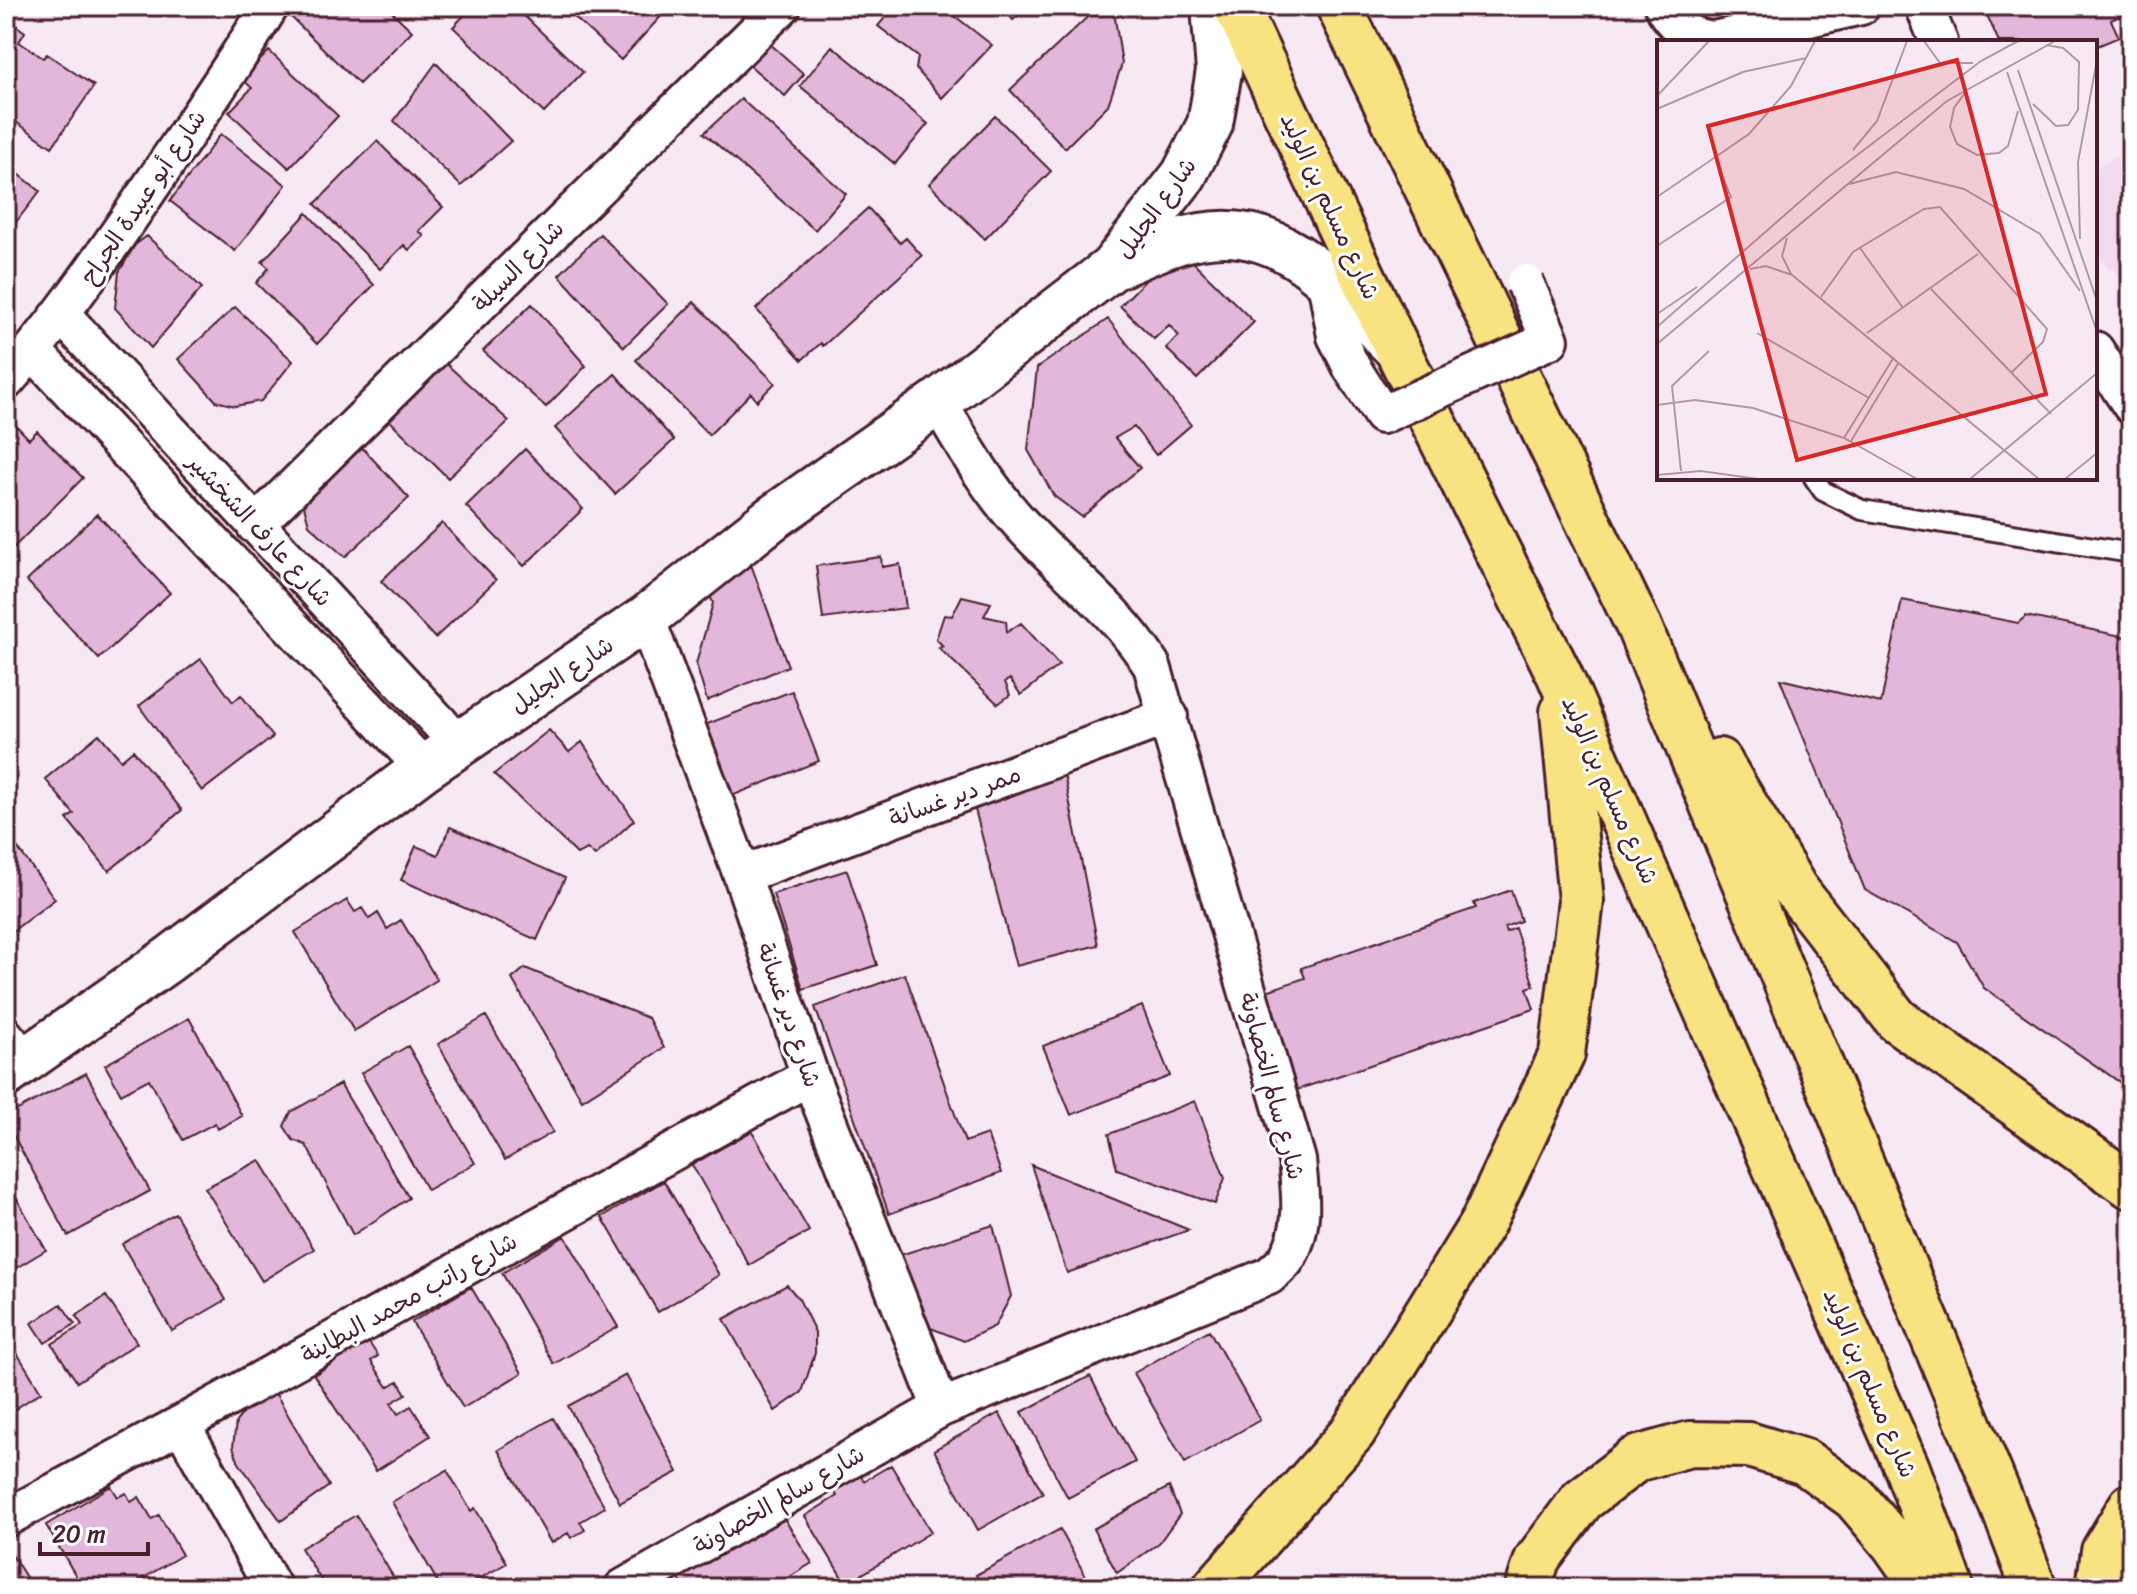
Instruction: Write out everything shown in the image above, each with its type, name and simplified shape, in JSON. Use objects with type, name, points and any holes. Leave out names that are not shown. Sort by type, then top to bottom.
[{"type":"highway","name":"شارع مسلم بن الوليد","points":[[1236,6],[1397,349],[1559,674],[1907,1468],[1951,1588]]},
{"type":"highway","points":[[1339,6],[1639,627],[2003,1506],[2034,1588]]},
{"type":"highway","points":[[1639,627],[1795,889],[1897,1020],[2131,1186]]},
{"type":"highway","points":[[1215,1588],[1353,1432],[1483,1222],[1562,1054],[1581,901],[1559,674]]},
{"type":"highway","points":[[1528,1588],[1537,1560],[1582,1500],[1636,1459],[1690,1444],[1749,1445],[1805,1462],[1855,1498],[1894,1544],[1925,1588]]},
{"type":"highway","points":[[2099,1588],[2104,1551],[2131,1506]]},
{"type":"street","name":"شارع أبو عبيدة الجراح","points":[[6,381],[62,315],[247,45],[270,6]]},
{"type":"street","name":"شارع السيلة","points":[[255,525],[782,6]]},
{"type":"street","name":"شارع الجليل","points":[[15,1051],[168,960],[424,768],[646,618],[771,519],[938,402],[1112,268],[1184,175],[1210,124],[1219,71],[1214,6]]},
{"type":"street","points":[[1663,6],[1677,25],[1699,40],[1725,40],[1861,6]]},
{"type":"street","points":[[1924,6],[1938,40]]},
{"type":"street","name":"شارع الجليل","points":[[1112,268],[1187,239],[1243,234],[1288,249],[1326,280],[1397,349]]},
{"type":"street","points":[[1326,280],[1336,336],[1382,415],[1550,340],[1525,283]]},
{"type":"street","name":"شارع عارف الشخشير","points":[[62,315],[459,744]]},
{"type":"street","name":"شارع عارف الشخشير","points":[[33,351],[424,768]]},
{"type":"street","points":[[2097,353],[2131,405]]},
{"type":"street","name":"شارع سالم الخصاونة","points":[[623,1588],[941,1408],[1269,1276],[1287,1259],[1298,1228],[1302,1210],[1297,1160],[1152,666],[1134,636],[1019,522],[980,473],[938,402]]},
{"type":"street","name":"شارع دير غسانة","points":[[646,618],[742,875],[810,1076],[941,1408]]},
{"type":"street","name":"ممر دير غسانة","points":[[742,875],[1169,716]]},
{"type":"street","name":"شارع راتب محمد البطاينة","points":[[6,1518],[810,1076]]},
{"type":"street","points":[[181,1424],[273,1588]]},
{"type":"lane","points":[[1815,480],[1823,491],[1862,510],[2131,553]]},
{"type":"shaded area","points":[[2117,156],[2126,169],[2131,170],[2131,307],[2121,292],[2127,287],[2113,268],[2109,271],[2097,251],[2097,167]]},
{"type":"building","points":[[286,6],[386,6],[412,31],[359,84],[283,9]]},
{"type":"building","points":[[473,6],[514,6],[583,72],[544,113],[453,27]]},
{"type":"building","points":[[562,6],[657,6],[664,13],[621,60]]},
{"type":"building","points":[[895,6],[942,6],[992,45],[942,98],[916,69],[918,57],[878,26]]},
{"type":"building","points":[[1002,6],[1030,6],[1013,20]]},
{"type":"building","points":[[1099,6],[1106,6],[1115,18],[1122,64],[1108,105],[1065,148],[1010,90]]},
{"type":"building","points":[[1983,6],[2115,6],[2120,16],[2111,20],[2119,37],[2097,46],[2097,40],[1998,40]]},
{"type":"building","points":[[6,18],[25,32],[19,42],[43,58],[47,54],[94,86],[52,147],[6,115]]},
{"type":"building","points":[[759,34],[804,74],[785,96],[739,56]]},
{"type":"building","points":[[832,46],[928,124],[895,164],[800,86]]},
{"type":"building","points":[[269,51],[338,116],[289,168],[229,112],[252,88],[242,79]]},
{"type":"building","points":[[436,63],[511,141],[461,186],[394,121]]},
{"type":"building","points":[[741,99],[846,194],[815,230],[704,133]]},
{"type":"building","points":[[995,116],[1051,171],[985,239],[929,184]]},
{"type":"building","points":[[221,134],[286,185],[235,251],[170,201]]},
{"type":"building","points":[[377,141],[443,207],[419,231],[424,236],[409,250],[404,245],[380,269],[315,204]]},
{"type":"building","points":[[6,164],[40,191],[6,235]]},
{"type":"building","points":[[868,208],[900,243],[906,238],[922,256],[823,346],[821,343],[802,360],[756,309]]},
{"type":"building","points":[[307,213],[374,285],[317,344],[256,283],[269,268],[262,262]]},
{"type":"building","points":[[600,234],[668,304],[624,347],[559,275]]},
{"type":"building","points":[[147,236],[202,288],[151,348],[115,308],[119,272],[135,245]]},
{"type":"building","points":[[1178,247],[1254,322],[1197,379],[1166,348],[1179,336],[1169,325],[1154,339],[1120,306]]},
{"type":"building","points":[[694,302],[775,383],[757,401],[751,393],[709,435],[636,360]]},
{"type":"building","points":[[532,304],[586,366],[546,407],[483,351]]},
{"type":"building","points":[[235,307],[293,361],[261,401],[235,406],[216,401],[178,359]]},
{"type":"building","points":[[1108,319],[1191,425],[1156,455],[1134,427],[1115,438],[1140,468],[1082,517],[1054,496],[1028,450],[1037,368]]},
{"type":"building","points":[[443,361],[509,421],[448,478],[389,420]]},
{"type":"building","points":[[615,374],[674,440],[615,494],[555,428]]},
{"type":"building","points":[[6,415],[29,439],[37,431],[83,478],[8,553]]},
{"type":"building","points":[[355,440],[409,498],[345,557],[309,525],[304,506],[308,492]]},
{"type":"building","points":[[525,449],[583,509],[524,566],[466,506]]},
{"type":"building","points":[[97,514],[170,593],[99,659],[27,581]]},
{"type":"building","points":[[442,523],[496,580],[435,638],[381,581]]},
{"type":"building","points":[[881,557],[882,567],[900,564],[906,608],[823,619],[816,566]]},
{"type":"building","points":[[749,559],[788,666],[707,701],[696,664],[713,603],[708,590]]},
{"type":"building","points":[[962,596],[991,603],[984,616],[1006,621],[1007,632],[1021,623],[1059,665],[1021,695],[1010,679],[1005,682],[1010,695],[998,704],[939,648],[943,646],[936,639],[944,615],[952,616]]},
{"type":"building","points":[[1902,600],[2018,623],[2026,616],[2131,638],[2131,734],[2127,745],[2131,746],[2131,1090],[1984,988],[1957,942],[1865,890],[1780,679],[1881,703]]},
{"type":"building","points":[[201,659],[233,702],[241,695],[273,737],[202,791],[139,706]]},
{"type":"building","points":[[792,691],[819,761],[729,797],[702,726]]},
{"type":"building","points":[[549,730],[569,752],[582,742],[634,820],[595,856],[587,849],[577,854],[494,774]]},
{"type":"building","points":[[99,734],[121,760],[133,750],[182,810],[109,871],[67,819],[74,814],[45,779]]},
{"type":"building","points":[[1064,774],[1098,945],[1016,966],[971,794]]},
{"type":"building","points":[[450,827],[565,878],[537,940],[401,880],[416,846],[438,855]]},
{"type":"building","points":[[6,832],[55,899],[6,936]]},
{"type":"building","points":[[847,870],[877,965],[803,989],[773,894]]},
{"type":"building","points":[[1511,890],[1521,921],[1504,927],[1506,932],[1515,928],[1534,986],[1527,988],[1534,1009],[1288,1093],[1255,995],[1305,978],[1301,968],[1476,908],[1474,903]]},
{"type":"building","points":[[347,900],[355,912],[362,908],[369,919],[378,913],[387,929],[401,920],[437,980],[354,1031],[295,932]]},
{"type":"building","points":[[525,968],[648,1018],[664,1048],[582,1100],[512,979]]},
{"type":"building","points":[[905,974],[965,1142],[987,1134],[1001,1173],[889,1214],[815,1007]]},
{"type":"building","points":[[1142,1006],[1170,1076],[1071,1115],[1043,1046]]},
{"type":"building","points":[[486,1016],[553,1132],[505,1160],[438,1044]]},
{"type":"building","points":[[189,1018],[242,1116],[218,1129],[215,1123],[183,1140],[149,1079],[121,1094],[105,1065]]},
{"type":"building","points":[[408,1046],[475,1163],[427,1190],[361,1073]]},
{"type":"building","points":[[86,1073],[150,1191],[68,1236],[6,1122],[6,1116]]},
{"type":"building","points":[[340,1084],[409,1198],[353,1235],[306,1145],[293,1140],[284,1126],[291,1112]]},
{"type":"building","points":[[1195,1101],[1225,1178],[1215,1204],[1117,1169],[1109,1134]]},
{"type":"building","points":[[752,1131],[809,1231],[749,1265],[692,1165]]},
{"type":"building","points":[[260,1160],[314,1249],[262,1281],[205,1188]]},
{"type":"building","points":[[1031,1165],[1189,1230],[1067,1273]]},
{"type":"building","points":[[6,1180],[46,1250],[6,1274]]},
{"type":"building","points":[[664,1181],[719,1275],[658,1312],[602,1217]]},
{"type":"building","points":[[175,1213],[226,1300],[172,1331],[122,1244]]},
{"type":"building","points":[[993,1225],[1011,1296],[995,1326],[964,1341],[928,1327],[897,1256]]},
{"type":"building","points":[[565,1236],[618,1327],[554,1364],[502,1273]]},
{"type":"building","points":[[787,1285],[799,1299],[815,1332],[815,1353],[802,1392],[775,1411],[724,1319]]},
{"type":"building","points":[[471,1287],[522,1373],[463,1408],[412,1322]]},
{"type":"building","points":[[106,1296],[137,1343],[77,1382],[52,1344],[82,1325],[76,1316]]},
{"type":"building","points":[[61,1304],[75,1324],[45,1343],[32,1323]]},
{"type":"building","points":[[1209,1330],[1260,1420],[1185,1463],[1134,1373]]},
{"type":"building","points":[[6,1335],[41,1392],[6,1415]]},
{"type":"building","points":[[368,1341],[378,1356],[371,1361],[388,1387],[398,1381],[406,1394],[391,1403],[398,1414],[411,1406],[430,1436],[376,1471],[314,1375]]},
{"type":"building","points":[[626,1375],[678,1472],[620,1503],[568,1406]]},
{"type":"building","points":[[1090,1376],[1135,1462],[1068,1498],[1022,1412]]},
{"type":"building","points":[[273,1389],[329,1486],[281,1521],[239,1463],[233,1447],[236,1422],[246,1409]]},
{"type":"building","points":[[999,1413],[1043,1493],[978,1530],[934,1450]]},
{"type":"building","points":[[553,1418],[605,1507],[580,1522],[585,1530],[571,1538],[568,1533],[551,1543],[498,1450]]},
{"type":"building","points":[[853,1463],[864,1481],[891,1465],[931,1532],[846,1584],[805,1516],[837,1496],[826,1480]]},
{"type":"building","points":[[447,1470],[471,1511],[475,1508],[507,1563],[463,1588],[441,1588],[392,1502]]},
{"type":"building","points":[[111,1486],[118,1497],[126,1493],[131,1502],[139,1497],[152,1519],[159,1515],[182,1555],[127,1588],[83,1588],[46,1525]]},
{"type":"building","points":[[1169,1487],[1180,1514],[1159,1543],[1117,1573],[1093,1529]]},
{"type":"building","points":[[356,1515],[400,1588],[326,1588],[301,1548]]},
{"type":"building","points":[[782,1515],[812,1563],[772,1588],[685,1588],[679,1579]]},
{"type":"building","points":[[1060,1529],[1092,1588],[983,1588],[976,1575]]},
{"type":"building","points":[[6,1546],[33,1588],[6,1588]]}]
